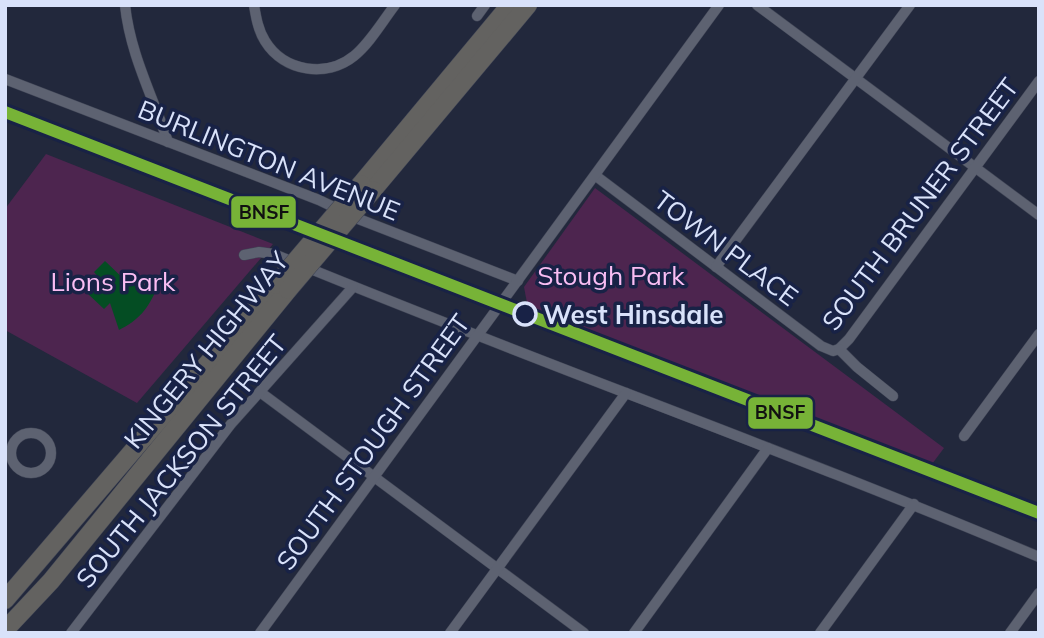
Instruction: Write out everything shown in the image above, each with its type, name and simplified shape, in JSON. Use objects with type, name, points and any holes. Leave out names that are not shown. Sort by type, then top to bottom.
[{"type":"highway","name":"KINGERY HIGHWAY","points":[[367,187],[510,5]]},
{"type":"highway","name":"KINGERY HIGHWAY","points":[[5,600],[528,5]]},
{"type":"highway","name":"KINGERY HIGHWAY","points":[[5,630],[51,581],[282,288]]},
{"type":"street","points":[[125,5],[132,44],[168,142]]},
{"type":"street","points":[[254,5],[263,38],[278,56],[300,68],[324,70],[356,55],[395,5]]},
{"type":"street","points":[[477,16],[485,5]]},
{"type":"street","name":"SOUTH STOUGH STREET","points":[[260,633],[719,5]]},
{"type":"street","points":[[757,5],[1039,215]]},
{"type":"street","points":[[716,267],[910,5]]},
{"type":"street","name":"BURLINGTON AVENUE","points":[[5,79],[518,281]]},
{"type":"street","name":"SOUTH BRUNER STREET","points":[[836,350],[883,295],[1039,81]]},
{"type":"street","name":"TOWN PLACE","points":[[596,176],[821,346],[836,350],[894,396]]},
{"type":"street","points":[[244,255],[259,252],[274,254],[477,336],[914,504],[1039,557]]},
{"type":"street","name":"SOUTH JACKSON STREET","points":[[71,633],[231,424],[353,287]]},
{"type":"street","points":[[964,436],[1039,334]]},
{"type":"street","points":[[260,391],[584,633]]},
{"type":"street","points":[[450,633],[626,393]]},
{"type":"street","points":[[5,431],[17,439]]},
{"type":"street","points":[[35,433],[46,440],[50,453],[46,465],[35,472],[17,467],[13,462],[11,450],[17,439],[22,435],[35,433]]},
{"type":"street","points":[[634,633],[768,448]]},
{"type":"street","points":[[820,633],[914,504]]},
{"type":"street","points":[[1010,633],[1039,593]]},
{"type":"green space","name":"Lions Park","points":[[46,154],[273,244],[137,403],[5,330],[5,209]]},
{"type":"green space","name":"Stough Park","points":[[595,188],[944,448],[932,464],[528,308],[524,287]]},
{"type":"shaded area","points":[[105,261],[127,282],[157,288],[142,313],[119,330],[110,303],[104,309],[87,293],[100,279],[94,272]]},
{"type":"railway","points":[[5,118],[1039,520]]},
{"type":"transit line","name":"BNSF","points":[[5,112],[1039,513]]},
{"type":"place","name":"West Hinsdale","points":[[525,314]]}]
